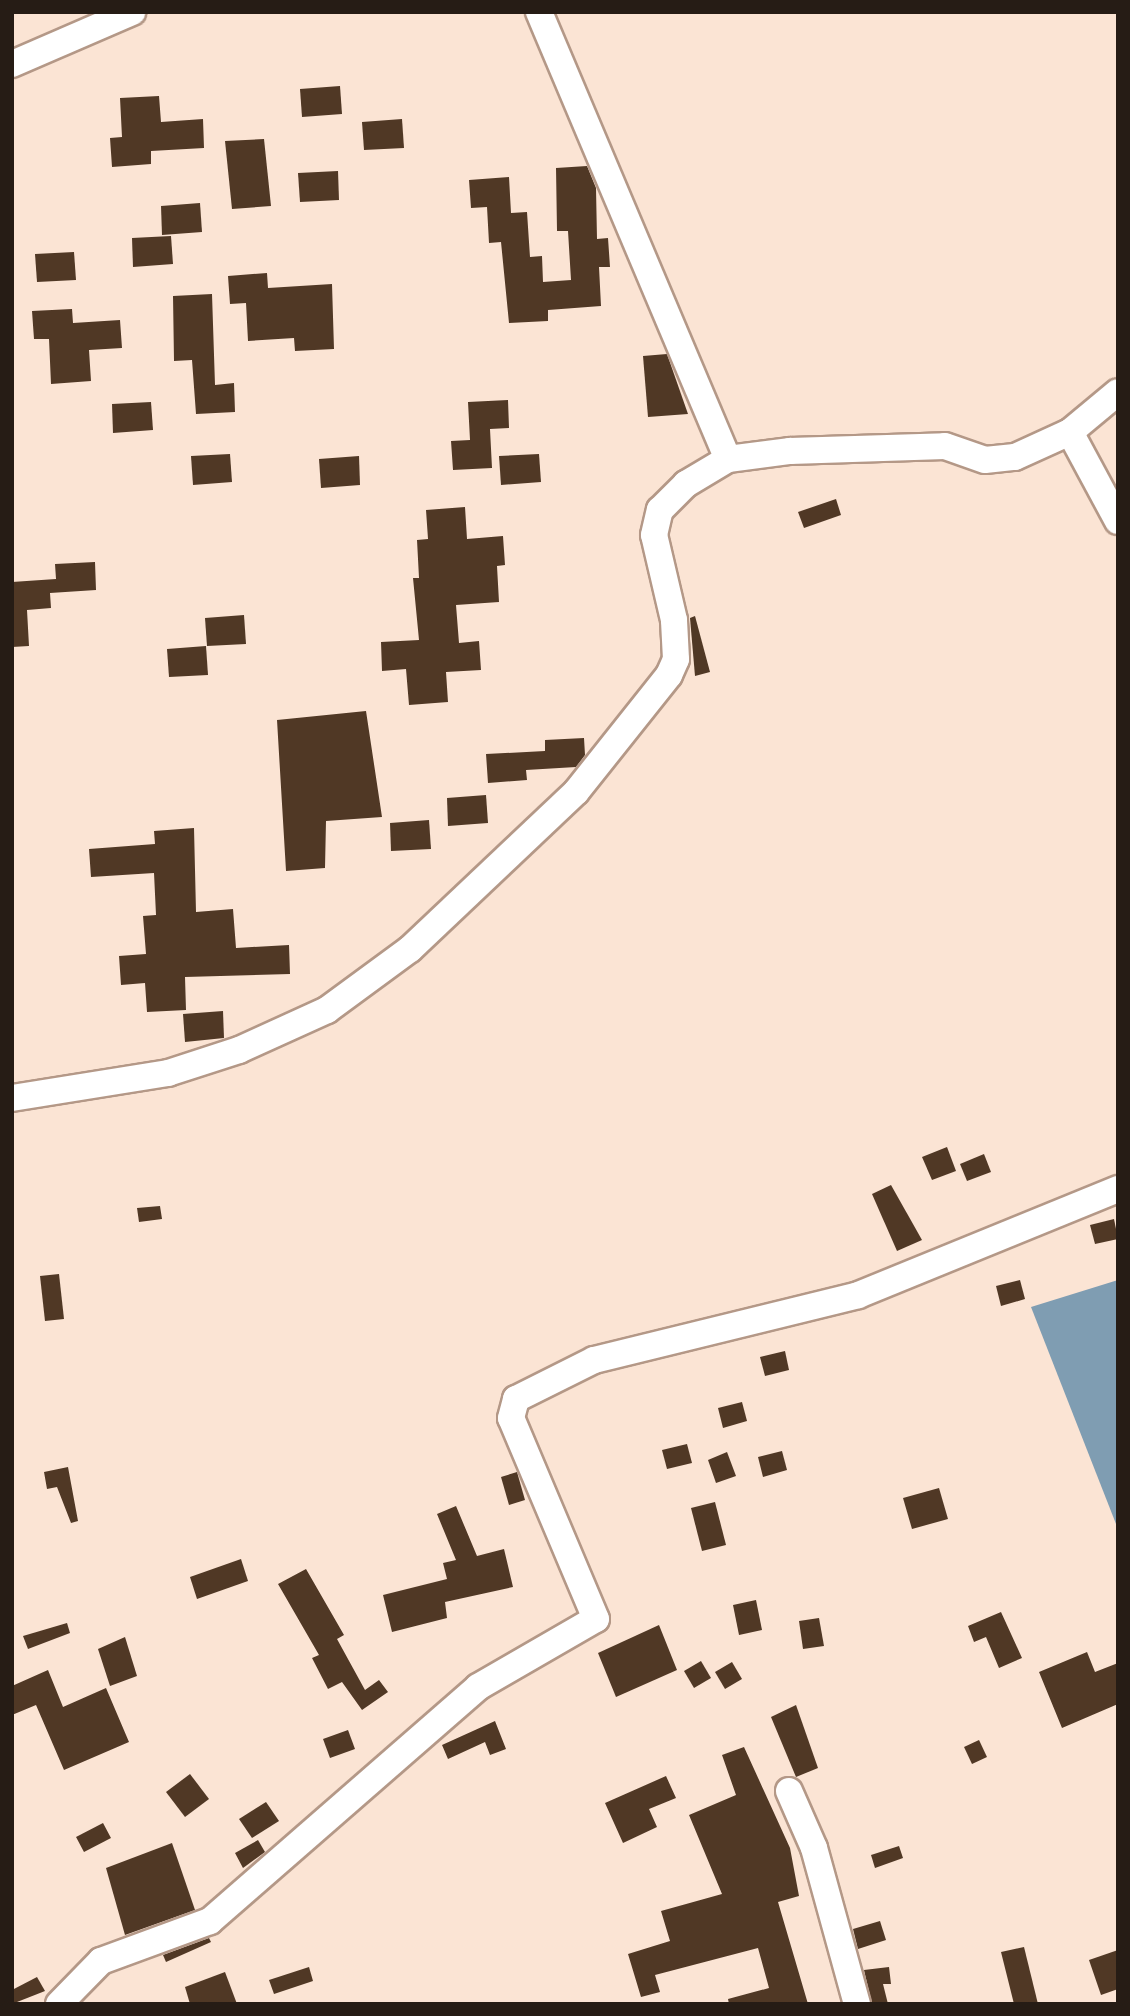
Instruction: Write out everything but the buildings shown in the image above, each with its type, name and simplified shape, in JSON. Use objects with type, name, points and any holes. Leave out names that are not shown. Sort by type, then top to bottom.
[{"type":"street","points":[[12,64],[132,12]]},
{"type":"street","points":[[539,12],[728,459]]},
{"type":"street","points":[[12,1098],[168,1073],[239,1050],[327,1010],[410,949],[576,792],[669,675],[676,659],[674,620],[654,535],[660,510],[687,484],[728,459],[790,451],[945,446],[985,460],[1015,457],[1070,432],[1118,393]]},
{"type":"street","points":[[1070,432],[1118,521]]},
{"type":"street","points":[[59,2004],[101,1961],[210,1920],[478,1687],[596,1619],[511,1418],[516,1399],[594,1360],[858,1295],[1118,1189]]},
{"type":"street","points":[[789,1791],[814,1848],[857,2004]]},
{"type":"water","points":[[1118,1280],[1118,1529],[1031,1307]]}]
